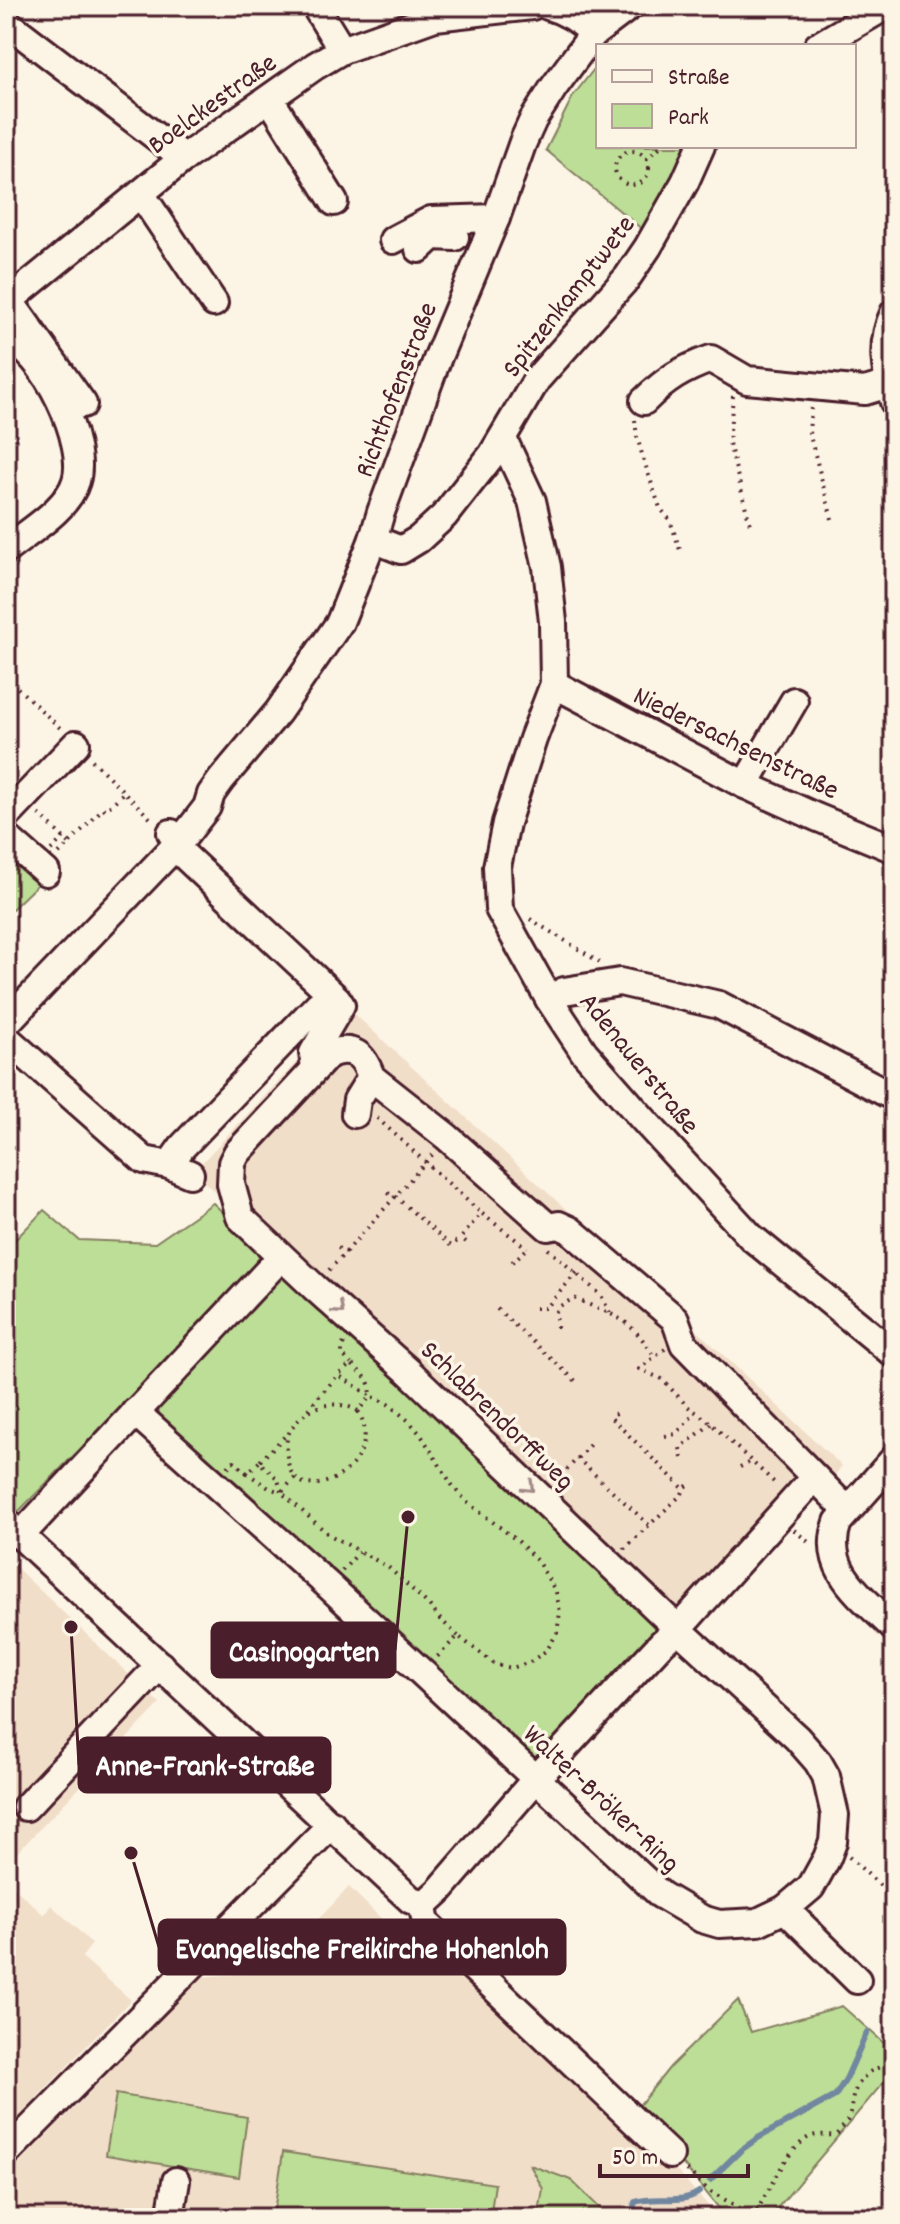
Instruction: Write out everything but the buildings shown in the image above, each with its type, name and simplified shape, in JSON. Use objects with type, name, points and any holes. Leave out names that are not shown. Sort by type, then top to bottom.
[{"type":"street","points":[[315,6],[342,50]]},
{"type":"street","name":"Boelckestraße","points":[[7,302],[184,158],[342,50],[435,17],[532,6]]},
{"type":"street","points":[[548,6],[561,9],[582,22],[593,34]]},
{"type":"street","name":"Richthofenstraße","points":[[7,1019],[172,839],[207,807],[211,794],[278,712],[335,630],[348,606],[438,357],[533,120],[593,34],[630,6]]},
{"type":"street","points":[[821,44],[886,6]]},
{"type":"street","points":[[6,22],[184,158]]},
{"type":"street","points":[[270,99],[334,202]]},
{"type":"street","name":"Spitzenkamptwete","points":[[373,539],[401,550],[419,539],[444,516],[503,439],[537,379],[627,278],[685,182],[700,148]]},
{"type":"street","points":[[141,194],[214,303]]},
{"type":"street","points":[[393,240],[431,220],[496,218]]},
{"type":"street","points":[[419,249],[433,236],[468,237],[485,245]]},
{"type":"street","points":[[7,302],[83,404]]},
{"type":"street","points":[[644,401],[682,370],[711,359],[747,380],[891,393],[884,365],[884,344],[894,313]]},
{"type":"street","points":[[6,338],[37,361],[64,409],[75,436],[79,460],[76,481],[66,502],[6,550]]},
{"type":"street","name":"Adenauerstraße","points":[[503,439],[532,501],[547,567],[553,622],[554,684],[506,823],[497,867],[499,909],[549,999],[584,1052],[751,1237],[894,1354]]},
{"type":"street","name":"Niedersachsenstraße","points":[[554,684],[745,785],[894,849]]},
{"type":"street","points":[[745,785],[794,701]]},
{"type":"street","points":[[6,817],[76,744]]},
{"type":"street","points":[[6,837],[44,871]]},
{"type":"street","points":[[172,839],[341,1005],[313,1053],[315,1068]]},
{"type":"street","points":[[549,999],[564,991],[620,982],[719,1005],[894,1097]]},
{"type":"street","points":[[7,1019],[144,1160],[179,1170],[182,1147],[318,1005]]},
{"type":"street","points":[[315,1068],[329,1054],[347,1050],[356,1053],[367,1063],[371,1077],[447,1137],[548,1227],[559,1225],[570,1230],[675,1319],[684,1344],[847,1510]]},
{"type":"street","name":"Schlabrendorffweg","points":[[315,1068],[237,1153],[232,1163],[231,1184],[240,1217],[408,1371],[678,1629]]},
{"type":"street","points":[[356,1107],[371,1077]]},
{"type":"street","points":[[277,1253],[135,1412],[13,1529],[411,1900],[427,1902],[440,1890],[535,1780],[678,1629],[814,1478]]},
{"type":"street","name":"Walter-Bröker-Ring","points":[[135,1412],[317,1575],[661,1895],[702,1919],[719,1924],[758,1922],[785,1909],[811,1887],[827,1858],[833,1842],[835,1815],[826,1776],[797,1738],[678,1629]]},
{"type":"street","points":[[894,1459],[838,1522],[833,1546],[844,1578],[894,1628]]},
{"type":"street","points":[[26,1807],[160,1665]]},
{"type":"street","points":[[6,2153],[332,1824]]},
{"type":"street","points":[[422,1903],[426,1923],[670,2155]]},
{"type":"street","points":[[785,1909],[857,1980]]},
{"type":"street","points":[[170,2218],[176,2181]]},
{"type":"path","points":[[646,159],[659,148]]},
{"type":"path","points":[[633,152],[646,159],[649,170],[644,180],[628,185],[619,179],[616,163],[622,155],[633,152]]},
{"type":"path","points":[[737,374],[729,443],[751,528]]},
{"type":"path","points":[[813,386],[809,432],[832,519]]},
{"type":"path","points":[[644,401],[635,417],[637,437],[660,508],[670,520],[680,550]]},
{"type":"path","points":[[6,677],[172,839]]},
{"type":"path","points":[[44,871],[103,808],[106,810],[124,792]]},
{"type":"path","points":[[39,814],[69,843]]},
{"type":"path","points":[[499,909],[517,910],[612,971],[620,982]]},
{"type":"path","points":[[356,1107],[527,1248],[512,1262]]},
{"type":"path","points":[[330,1270],[447,1137]]},
{"type":"path","points":[[388,1193],[451,1246],[481,1213]]},
{"type":"path","points":[[461,1238],[466,1242]]},
{"type":"path","points":[[338,1248],[346,1252]]},
{"type":"path","points":[[547,1248],[601,1295],[610,1313]]},
{"type":"path","points":[[535,1308],[546,1308],[577,1272]]},
{"type":"path","points":[[557,1328],[556,1312],[574,1298],[629,1323],[654,1357]]},
{"type":"path","points":[[497,1309],[579,1384]]},
{"type":"path","points":[[684,1344],[677,1343],[639,1369],[662,1379],[793,1501]]},
{"type":"path","points":[[342,1354],[367,1378],[370,1385],[371,1396],[358,1411]]},
{"type":"path","points":[[247,1473],[351,1364]]},
{"type":"path","points":[[236,1464],[269,1488],[281,1492],[328,1534],[388,1567],[458,1636],[496,1665],[512,1668],[530,1662],[547,1650],[557,1633],[560,1612],[556,1592],[538,1562],[519,1542],[468,1503],[454,1488],[409,1421],[388,1404],[338,1375]]},
{"type":"path","points":[[289,1432],[287,1455],[290,1472],[295,1478],[307,1484],[325,1482],[350,1468],[365,1438],[363,1419],[358,1411],[343,1404],[308,1410]]},
{"type":"path","points":[[610,1563],[686,1487],[611,1418],[616,1413]]},
{"type":"path","points":[[665,1436],[676,1434],[695,1413]]},
{"type":"path","points":[[682,1458],[680,1448],[711,1424]]},
{"type":"path","points":[[541,1499],[593,1441]]},
{"type":"path","points":[[577,1458],[649,1525]]},
{"type":"path","points":[[740,1467],[752,1461]]},
{"type":"path","points":[[259,1462],[278,1479],[281,1492]]},
{"type":"path","points":[[281,1492],[295,1478]]},
{"type":"path","points":[[771,1525],[795,1530],[815,1546],[833,1546]]},
{"type":"path","points":[[423,1673],[458,1636]]},
{"type":"path","points":[[833,1842],[894,1898]]},
{"type":"path","points":[[670,2155],[709,2191],[755,2217],[786,2162],[802,2141],[816,2134],[827,2137],[836,2135],[848,2120],[853,2095],[865,2074],[885,2065],[894,2066]]},
{"type":"shaded area","points":[[348,1008],[842,1466],[831,1480],[684,1610],[678,1608],[193,1172]]},
{"type":"shaded area","points":[[6,1558],[160,1704],[6,1864]]},
{"type":"shaded area","points":[[6,1880],[44,1915],[51,1905],[75,1927],[92,1944],[82,1957],[131,2000],[6,2130]]},
{"type":"shaded area","points":[[349,1887],[397,1934],[410,1931],[432,1951],[435,1949],[666,2159],[715,2213],[711,2218],[610,2218],[571,2180],[531,2167],[543,2189],[538,2218],[6,2218],[6,2176],[100,2082],[196,1977],[268,1972]]},
{"type":"green space","points":[[596,67],[596,148],[691,148],[649,235],[546,150],[573,96]]},
{"type":"green space","points":[[6,849],[44,878],[6,915]]},
{"type":"green space","points":[[213,1203],[261,1248],[266,1260],[18,1512],[6,1502],[6,1249],[44,1210],[79,1240],[155,1243]]},
{"type":"green space","points":[[282,1264],[654,1616],[656,1629],[652,1638],[536,1766],[160,1417],[157,1404]]},
{"type":"green space","points":[[738,2000],[751,2032],[842,2006],[894,2052],[894,2070],[769,2218],[719,2218],[723,2213],[637,2108],[670,2067]]},
{"type":"green space","points":[[116,2094],[247,2117],[239,2177],[106,2155]]},
{"type":"green space","points":[[283,2152],[495,2184],[490,2218],[273,2218]]},
{"type":"green space","points":[[530,2165],[571,2180],[610,2218],[538,2218],[543,2189]]},
{"type":"waterway","points":[[710,2180],[758,2138],[835,2096],[867,2032]]},
{"type":"waterway","points":[[631,2218],[635,2202],[685,2198],[699,2192]]},
{"type":"place","name":"Casinogarten","points":[[408,1517]]},
{"type":"place","name":"Anne-Frank-Straße","points":[[71,1627]]},
{"type":"place","name":"Evangelische Freikirche Hohenloh","points":[[131,1853]]}]
